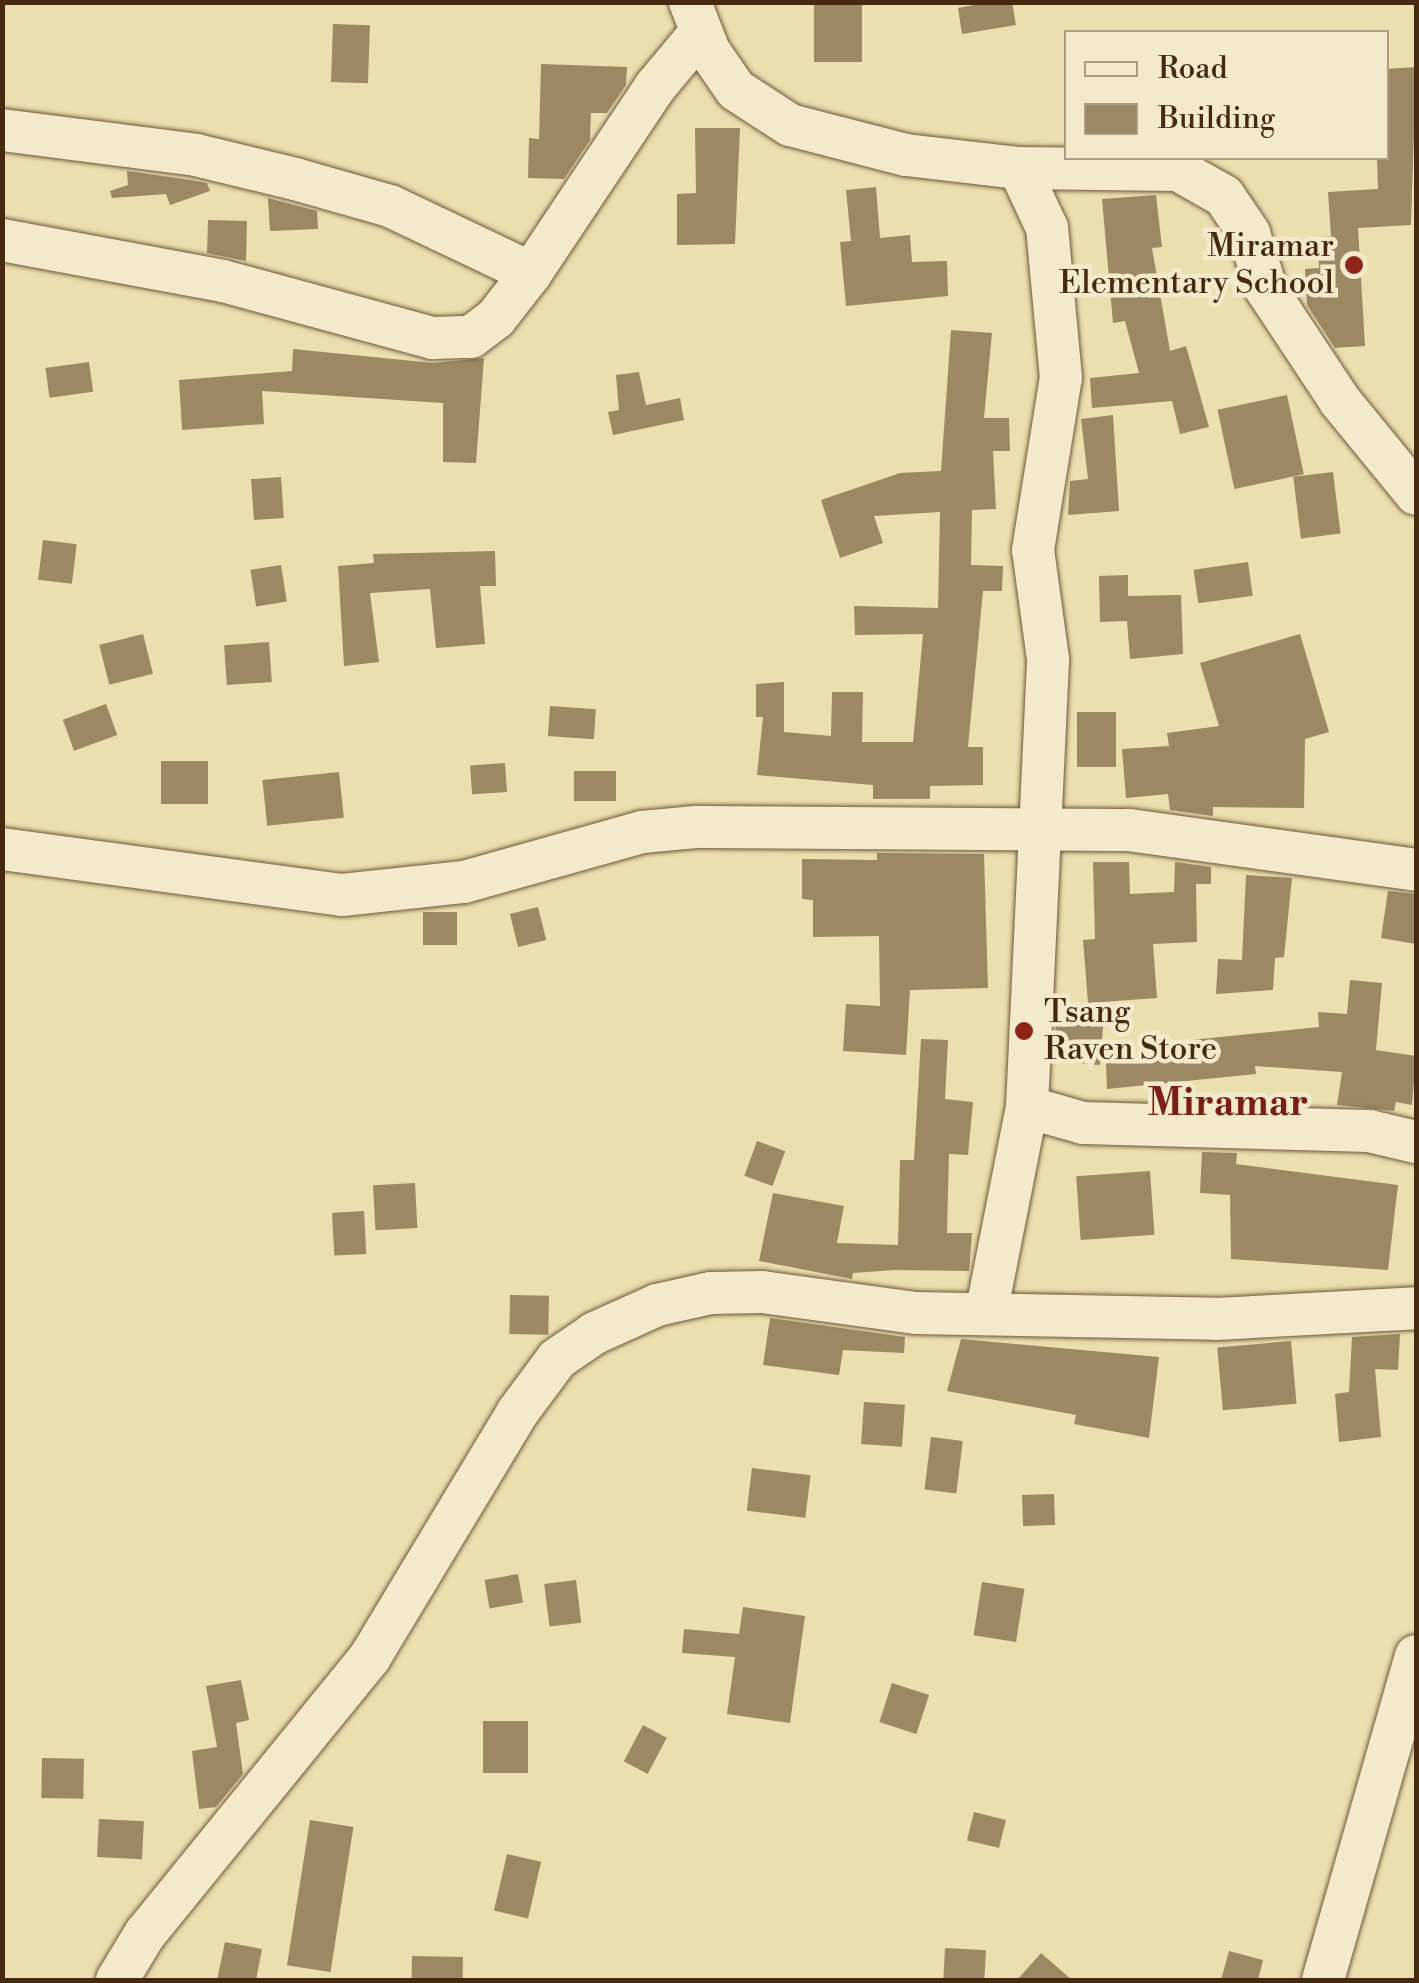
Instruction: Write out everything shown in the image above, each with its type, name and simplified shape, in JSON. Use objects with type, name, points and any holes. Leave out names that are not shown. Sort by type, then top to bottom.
[{"type":"street","points":[[695,18],[736,90],[790,124],[906,155],[1019,168],[1178,170],[1224,196],[1249,232],[1266,289],[1340,401],[1414,488]]},
{"type":"street","points":[[2,240],[224,280],[434,338],[459,339],[482,330],[531,273],[655,87],[695,18]]},
{"type":"street","points":[[2,130],[196,155],[295,179],[390,206],[531,273]]},
{"type":"street","points":[[986,1314],[1027,1108],[1048,659],[1033,550],[1061,378],[1047,228],[1019,168]]},
{"type":"street","points":[[2,849],[342,895],[464,882],[642,832],[696,826],[1129,830],[1416,870]]},
{"type":"street","points":[[1027,1108],[1083,1123],[1369,1131],[1416,1142]]},
{"type":"street","points":[[117,1980],[145,1934],[370,1657],[458,1504],[557,1359],[657,1306],[712,1293],[986,1314],[1216,1319],[1416,1308]]},
{"type":"street","points":[[1324,1980],[1416,1656]]},
{"type":"building","points":[[814,2],[862,2],[862,62],[814,62]]},
{"type":"building","points":[[1012,2],[1016,25],[962,34],[958,8]]},
{"type":"building","points":[[333,24],[370,25],[368,83],[331,82]]},
{"type":"building","points":[[541,64],[627,67],[626,85],[607,113],[591,113],[590,140],[564,179],[528,178],[529,138],[539,139]]},
{"type":"building","points":[[1416,67],[1411,225],[1358,228],[1365,346],[1335,348],[1307,305],[1305,269],[1319,268],[1318,237],[1331,236],[1328,192],[1378,189],[1377,160],[1389,160],[1389,69]]},
{"type":"building","points":[[695,128],[740,128],[735,244],[677,245],[677,194],[696,193]]},
{"type":"building","points":[[127,171],[207,183],[210,191],[170,205],[166,194],[112,198],[110,191],[128,185]]},
{"type":"building","points":[[876,187],[880,238],[910,235],[912,262],[947,261],[948,296],[846,306],[840,242],[851,241],[846,190]]},
{"type":"building","points":[[1156,195],[1162,247],[1152,248],[1170,351],[1186,346],[1209,427],[1180,434],[1172,401],[1092,408],[1090,378],[1139,373],[1125,321],[1113,323],[1102,199]]},
{"type":"building","points":[[268,198],[317,211],[318,229],[270,231]]},
{"type":"building","points":[[208,220],[247,221],[246,261],[207,253]]},
{"type":"building","points":[[951,330],[992,333],[984,418],[1009,418],[1010,451],[993,451],[996,509],[972,510],[971,565],[1003,566],[1002,591],[983,591],[968,747],[983,747],[983,785],[930,786],[930,799],[873,799],[873,785],[757,775],[763,717],[756,717],[756,684],[784,682],[784,732],[831,736],[832,692],[863,692],[862,742],[913,742],[923,634],[855,635],[854,606],[938,608],[940,512],[874,516],[883,543],[840,558],[821,500],[900,473],[941,471]]},
{"type":"building","points":[[293,349],[433,363],[484,358],[476,463],[443,462],[443,403],[262,391],[264,424],[182,430],[179,380],[292,371]]},
{"type":"building","points":[[89,362],[93,392],[50,398],[45,368]]},
{"type":"building","points":[[639,372],[646,405],[680,398],[684,420],[613,435],[608,412],[619,410],[616,375]]},
{"type":"building","points":[[1287,395],[1304,474],[1234,489],[1218,410]]},
{"type":"building","points":[[1113,415],[1119,511],[1068,515],[1070,481],[1088,479],[1081,419]]},
{"type":"building","points":[[1333,472],[1341,534],[1301,538],[1293,477]]},
{"type":"building","points":[[281,477],[284,518],[254,520],[251,479]]},
{"type":"building","points":[[43,540],[77,544],[72,584],[38,580]]},
{"type":"building","points":[[495,551],[496,586],[480,586],[485,644],[436,648],[430,589],[370,593],[379,662],[344,666],[338,566],[374,563],[373,554]]},
{"type":"building","points":[[1248,562],[1253,596],[1198,603],[1194,570]]},
{"type":"building","points":[[281,565],[287,602],[256,606],[250,570]]},
{"type":"building","points":[[1128,575],[1128,596],[1181,595],[1183,654],[1130,659],[1127,621],[1100,622],[1099,576]]},
{"type":"building","points":[[143,634],[153,674],[109,685],[99,645]]},
{"type":"building","points":[[1300,634],[1329,732],[1305,739],[1304,808],[1213,807],[1213,816],[1170,810],[1168,794],[1126,798],[1122,749],[1169,746],[1167,733],[1219,726],[1200,663]]},
{"type":"building","points":[[269,642],[272,682],[227,685],[224,645]]},
{"type":"building","points":[[106,704],[117,735],[74,751],[63,720]]},
{"type":"building","points":[[550,706],[596,709],[594,739],[548,736]]},
{"type":"building","points":[[1077,712],[1116,712],[1116,767],[1077,767]]},
{"type":"building","points":[[161,761],[208,761],[208,804],[161,804]]},
{"type":"building","points":[[505,763],[507,792],[472,794],[470,765]]},
{"type":"building","points":[[574,771],[616,771],[616,801],[574,801]]},
{"type":"building","points":[[339,772],[344,818],[267,826],[262,780]]},
{"type":"building","points":[[877,853],[984,854],[988,988],[910,990],[906,1055],[843,1051],[846,1004],[880,1006],[879,936],[813,937],[813,900],[802,899],[802,859],[877,860]]},
{"type":"building","points":[[1093,862],[1129,862],[1130,894],[1174,892],[1175,862],[1211,867],[1211,884],[1196,884],[1197,942],[1153,944],[1157,998],[1088,1003],[1083,940],[1095,939]]},
{"type":"building","points":[[1246,875],[1292,878],[1284,957],[1275,958],[1273,990],[1216,994],[1218,959],[1242,960]]},
{"type":"building","points":[[1388,891],[1416,894],[1416,944],[1381,938]]},
{"type":"building","points":[[538,907],[546,940],[518,947],[510,914]]},
{"type":"building","points":[[423,912],[457,912],[457,945],[423,945]]},
{"type":"building","points":[[1350,980],[1382,983],[1376,1050],[1416,1056],[1412,1105],[1396,1102],[1394,1111],[1337,1105],[1342,1072],[1255,1066],[1256,1074],[1107,1089],[1106,1063],[1153,1061],[1151,1044],[1319,1027],[1318,1012],[1347,1014]]},
{"type":"building","points":[[1075,1012],[1104,1015],[1100,1065],[1054,1061],[1056,1020],[1074,1021]]},
{"type":"building","points":[[921,1039],[948,1040],[945,1099],[973,1102],[968,1155],[949,1154],[947,1233],[972,1233],[969,1271],[895,1270],[853,1273],[852,1279],[759,1261],[773,1193],[844,1206],[837,1243],[898,1245],[900,1160],[914,1160]]},
{"type":"building","points":[[757,1141],[785,1151],[773,1186],[744,1176]]},
{"type":"building","points":[[1202,1152],[1237,1153],[1236,1164],[1398,1185],[1388,1270],[1231,1259],[1230,1195],[1200,1193]]},
{"type":"building","points":[[1150,1171],[1154,1235],[1081,1240],[1076,1176]]},
{"type":"building","points":[[415,1183],[417,1228],[375,1230],[373,1185]]},
{"type":"building","points":[[364,1211],[366,1254],[334,1256],[332,1213]]},
{"type":"building","points":[[510,1295],[549,1296],[548,1335],[509,1334]]},
{"type":"building","points":[[770,1318],[905,1337],[904,1353],[843,1350],[839,1375],[763,1365]]},
{"type":"building","points":[[1400,1334],[1398,1370],[1375,1369],[1381,1437],[1339,1442],[1335,1394],[1349,1392],[1352,1337]]},
{"type":"building","points":[[961,1339],[1159,1357],[1149,1438],[1074,1424],[1076,1415],[947,1391]]},
{"type":"building","points":[[1291,1341],[1296,1404],[1223,1410],[1217,1347]]},
{"type":"building","points":[[864,1402],[905,1405],[902,1447],[861,1444]]},
{"type":"building","points":[[931,1437],[963,1441],[956,1494],[925,1490]]},
{"type":"building","points":[[752,1468],[811,1475],[805,1518],[747,1511]]},
{"type":"building","points":[[1054,1494],[1055,1525],[1023,1526],[1022,1495]]},
{"type":"building","points":[[518,1574],[523,1603],[490,1608],[485,1580]]},
{"type":"building","points":[[576,1580],[581,1623],[549,1627],[544,1584]]},
{"type":"building","points":[[982,1582],[1024,1589],[1016,1642],[974,1635]]},
{"type":"building","points":[[743,1607],[805,1616],[790,1723],[727,1714],[735,1657],[682,1653],[684,1629],[739,1634]]},
{"type":"building","points":[[241,1680],[249,1720],[236,1723],[243,1774],[216,1807],[199,1809],[192,1751],[217,1747],[206,1686]]},
{"type":"building","points":[[892,1683],[929,1695],[916,1734],[879,1722]]},
{"type":"building","points":[[483,1721],[528,1721],[528,1773],[483,1773]]},
{"type":"building","points":[[643,1725],[667,1738],[648,1774],[624,1761]]},
{"type":"building","points":[[42,1758],[84,1759],[83,1799],[41,1798]]},
{"type":"building","points":[[974,1812],[1006,1820],[999,1848],[967,1840]]},
{"type":"building","points":[[99,1819],[144,1821],[142,1859],[97,1857]]},
{"type":"building","points":[[310,1820],[353,1827],[330,1972],[287,1965]]},
{"type":"building","points":[[507,1854],[541,1862],[528,1918],[494,1911]]},
{"type":"building","points":[[225,1942],[262,1949],[256,1980],[217,1980]]},
{"type":"building","points":[[945,1948],[986,1950],[984,1980],[943,1980]]},
{"type":"building","points":[[1229,1951],[1263,1960],[1258,1980],[1221,1980]]},
{"type":"building","points":[[1041,1953],[1072,1980],[1017,1980]]},
{"type":"building","points":[[412,1956],[463,1957],[463,1980],[412,1980]]},
{"type":"place","name":"Miramar Elementary School","points":[[1354,265]]},
{"type":"place","name":"Tsang Raven Store","points":[[1024,1031]]},
{"type":"district","name":"Miramar","points":[[1228,1104]]}]
